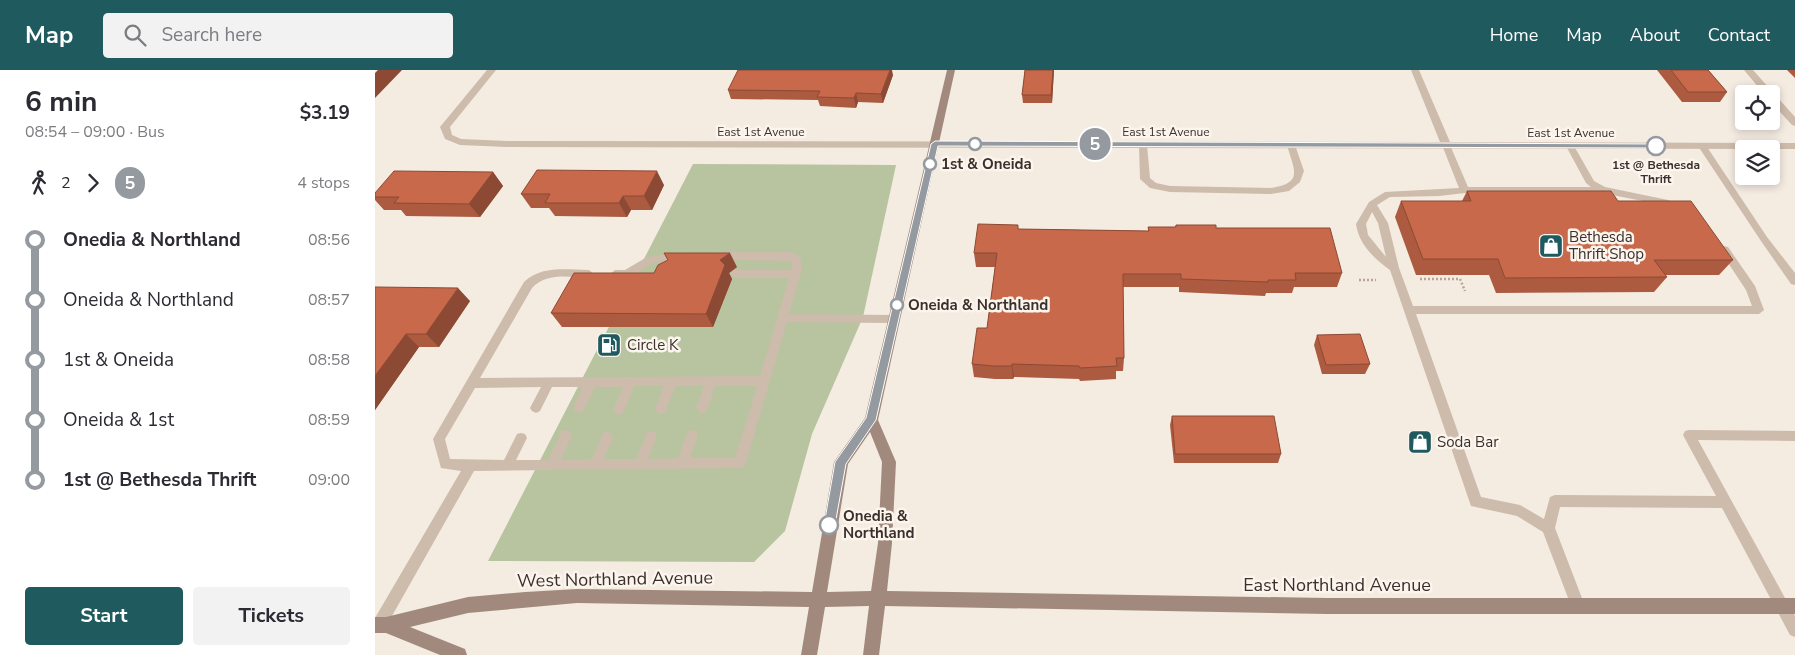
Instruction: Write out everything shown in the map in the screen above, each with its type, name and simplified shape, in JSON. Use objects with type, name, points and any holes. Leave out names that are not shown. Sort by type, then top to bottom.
[{"type":"main road","points":[[809,655],[841,462],[871,420],[951,70]]},
{"type":"main road","points":[[871,420],[889,462],[885,543],[871,655]]},
{"type":"main road","name":"West Northland Avenue","points":[[380,625],[468,605],[525,598],[577,596],[817,600]]},
{"type":"main road","name":"East Northland Avenue","points":[[817,600],[879,598],[1327,606],[1788,606]]},
{"type":"main road","points":[[380,625],[459,655]]},
{"type":"street","name":"East 1st Avenue","points":[[492,70],[445,127],[449,137],[460,142],[498,144],[1795,146]]},
{"type":"street","points":[[1415,70],[1446,145]]},
{"type":"street","points":[[1748,70],[1761,85]]},
{"type":"street","points":[[1780,106],[1795,122]]},
{"type":"lane","points":[[1143,145],[1145,180],[1153,186],[1170,189],[1271,191],[1289,188],[1297,180],[1299,171],[1291,145]]},
{"type":"lane","points":[[1446,145],[1465,190]]},
{"type":"lane","points":[[1570,146],[1591,183],[1602,190]]},
{"type":"lane","points":[[1702,146],[1764,240],[1795,281]]},
{"type":"lane","points":[[1394,268],[1369,246],[1361,230],[1363,219],[1372,204],[1388,194],[1439,194],[1465,190],[1602,190],[1680,206]]},
{"type":"lane","points":[[1372,204],[1383,223],[1394,268],[1476,502],[1520,511],[1548,528]]},
{"type":"lane","points":[[1409,310],[1759,310],[1751,289],[1717,240]]},
{"type":"lane","points":[[627,274],[651,260],[670,256],[688,256]]},
{"type":"lane","points":[[652,274],[542,274],[533,279],[439,440],[445,464],[507,466],[740,463],[794,279],[796,259],[791,256],[707,256]]},
{"type":"lane","points":[[734,274],[794,279]]},
{"type":"lane","points":[[783,318],[894,319]]},
{"type":"lane","points":[[473,383],[765,380]]},
{"type":"lane","points":[[619,410],[631,381]]},
{"type":"lane","points":[[661,409],[672,381]]},
{"type":"lane","points":[[701,408],[711,381]]},
{"type":"lane","points":[[536,408],[549,382]]},
{"type":"lane","points":[[579,408],[591,382]]},
{"type":"lane","points":[[552,465],[566,435]]},
{"type":"lane","points":[[682,464],[692,435]]},
{"type":"lane","points":[[1795,436],[1689,435],[1726,502],[1788,606],[1795,630]]},
{"type":"lane","points":[[640,464],[651,436]]},
{"type":"lane","points":[[596,465],[607,437]]},
{"type":"lane","points":[[507,466],[521,438]]},
{"type":"lane","points":[[380,625],[470,466]]},
{"type":"lane","points":[[1578,606],[1548,528],[1555,501],[1726,502]]},
{"type":"path","points":[[1359,280],[1461,279],[1473,310]]},
{"type":"green space","points":[[693,164],[896,165],[863,317],[812,434],[785,531],[754,562],[488,561]]},
{"type":"building","points":[[738,70],[890,70],[881,94],[856,93],[854,98],[817,97],[820,91],[728,90]]},
{"type":"building","points":[[1025,70],[1053,70],[1051,95],[1022,95]]},
{"type":"building","points":[[1671,70],[1708,70],[1727,92],[1688,92]]},
{"type":"building","points":[[537,170],[657,171],[644,196],[623,196],[619,203],[545,203],[550,194],[521,194]]},
{"type":"building","points":[[394,171],[493,172],[469,204],[394,203],[399,197],[375,197],[375,193]]},
{"type":"building","points":[[1467,191],[1611,191],[1618,201],[1691,201],[1733,260],[1654,260],[1667,277],[1505,278],[1498,259],[1423,259],[1401,201],[1471,201]]},
{"type":"building","points":[[978,224],[1018,225],[1018,229],[1149,231],[1148,227],[1176,227],[1176,225],[1216,225],[1216,228],[1330,228],[1342,273],[1295,273],[1296,280],[1268,280],[1268,282],[1181,279],[1181,274],[1123,274],[1124,358],[1116,358],[1117,366],[1080,368],[1079,366],[1012,364],[1012,366],[993,366],[972,364],[977,328],[987,328],[997,253],[974,253]]},
{"type":"building","points":[[664,253],[730,253],[720,260],[725,265],[706,314],[551,313],[574,273],[654,273],[658,265],[668,260]]},
{"type":"building","points":[[375,287],[458,288],[426,334],[406,334],[375,376]]},
{"type":"building","points":[[1360,334],[1370,364],[1326,365],[1317,335]]},
{"type":"building","points":[[1172,416],[1274,416],[1281,454],[1175,454]]},
{"type":"bus line","name":"5","points":[[829,525],[841,462],[871,420],[935,144],[1656,146]]},
{"type":"place","name":"1st @ Bethesda Thrift","points":[[1656,146]]},
{"type":"place","name":"1st & Oneida","points":[[930,164]]},
{"type":"place","name":"Bethesda Thrift Shop","points":[[1551,246]]},
{"type":"place","name":"Oneida & Northland","points":[[897,305]]},
{"type":"place","name":"Circle K","points":[[609,345]]},
{"type":"place","name":"Soda Bar","points":[[1420,442]]},
{"type":"place","name":"Onedia & Northland","points":[[829,525]]}]
